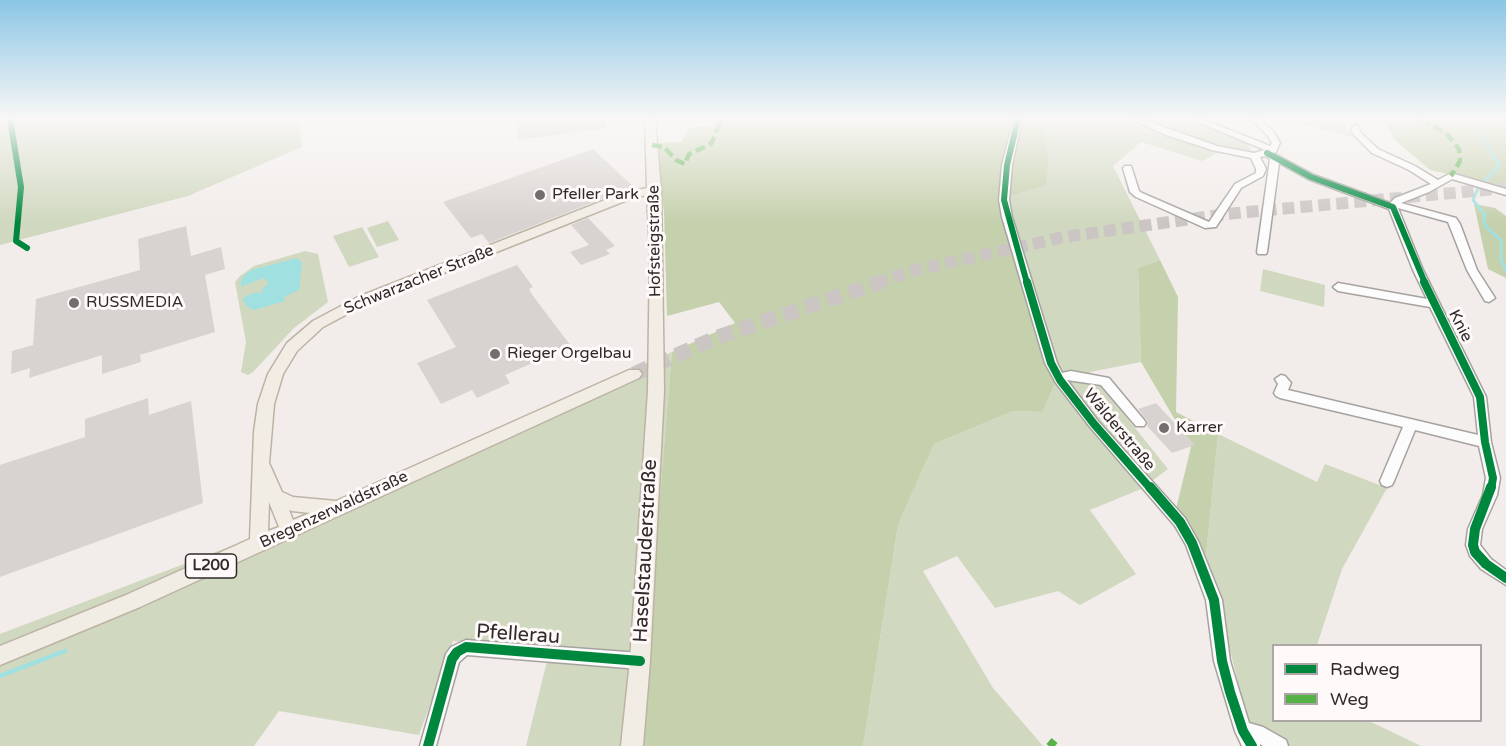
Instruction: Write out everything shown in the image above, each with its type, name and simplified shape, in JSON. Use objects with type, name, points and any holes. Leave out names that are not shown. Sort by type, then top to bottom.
[{"type":"main road","name":"Hofsteigstraße","points":[[652,154],[655,195],[656,391]]},
{"type":"main road","name":"Schwarzacher Straße","points":[[259,544],[258,503],[263,467],[262,432],[271,384],[292,347],[318,324],[363,300],[604,207],[655,195]]},
{"type":"main road","name":"Bregenzerwaldstraße","points":[[0,656],[133,601],[634,374]]},
{"type":"main road","name":"Haselstauderstraße","points":[[632,746],[640,661],[656,391]]},
{"type":"main road","name":"Schwarzacher Straße","points":[[263,467],[288,531]]},
{"type":"main road","points":[[275,497],[292,504],[339,508]]},
{"type":"street","name":"Wälderstraße","points":[[1010,154],[1004,200],[1006,218],[1046,349],[1059,378],[1094,424],[1180,522],[1192,543],[1214,600],[1222,661],[1248,739]]},
{"type":"street","points":[[1237,154],[1255,156],[1272,154],[1311,177],[1394,206],[1452,220],[1472,270],[1489,298]]},
{"type":"street","points":[[1262,252],[1272,154]]},
{"type":"street","points":[[1380,154],[1412,168],[1438,184]]},
{"type":"street","points":[[1128,168],[1135,192],[1139,195],[1209,226],[1212,225],[1238,186],[1260,174],[1261,169],[1255,156]]},
{"type":"street","points":[[1394,206],[1398,200],[1426,190],[1450,176],[1506,192]]},
{"type":"street","name":"Knie","points":[[1394,206],[1435,304],[1477,386],[1493,478],[1490,495],[1475,529],[1473,545],[1475,552],[1486,564],[1506,578]]},
{"type":"street","name":"Knie","points":[[1338,287],[1435,304]]},
{"type":"street","points":[[1059,378],[1071,375],[1105,381],[1140,423]]},
{"type":"street","points":[[1281,379],[1285,383],[1280,393],[1410,426],[1485,442]]},
{"type":"street","points":[[1387,481],[1410,426]]},
{"type":"street","name":"Pfellerau","points":[[428,746],[452,659],[457,652],[466,647],[640,661]]},
{"type":"street","points":[[1248,739],[1257,733],[1280,746]]},
{"type":"green space","points":[[0,154],[286,154],[188,196],[0,245]]},
{"type":"green space","points":[[657,154],[1048,154],[1046,185],[1000,199],[1038,338],[1056,381],[1043,412],[1013,411],[934,444],[898,525],[863,746],[639,746],[672,352],[735,323],[719,302],[667,316],[664,212]]},
{"type":"green space","points":[[1048,154],[1127,154],[1113,166],[1160,260],[1138,268],[1141,362],[1090,372],[1168,469],[1141,489],[1090,510],[1136,574],[1080,605],[1058,591],[995,608],[957,556],[923,571],[993,688],[1043,746],[863,746],[898,525],[934,444],[1013,411],[1043,412],[1056,381],[1038,338],[1000,199],[1049,159]]},
{"type":"green space","points":[[1179,154],[1216,154],[1202,161]]},
{"type":"green space","points":[[1411,154],[1506,154],[1506,184],[1503,186],[1430,170]]},
{"type":"green space","points":[[1474,204],[1495,208],[1506,216],[1506,278],[1488,269]]},
{"type":"green space","points":[[388,221],[399,240],[377,247],[367,228]]},
{"type":"green space","points":[[362,227],[379,257],[349,267],[333,236]]},
{"type":"green space","points":[[305,251],[318,254],[328,302],[294,328],[253,372],[248,375],[241,372],[246,342],[235,282],[254,266]]},
{"type":"green space","points":[[1160,260],[1178,297],[1176,412],[1218,434],[1206,556],[1176,509],[1191,447],[1141,362],[1138,268]]},
{"type":"green space","points":[[1263,269],[1325,285],[1324,307],[1260,291]]},
{"type":"green space","points":[[672,352],[639,746],[526,746],[550,649],[453,641],[419,735],[279,711],[254,746],[0,746],[0,634],[239,543]]},
{"type":"green space","points":[[1218,434],[1317,482],[1325,464],[1387,488],[1342,569],[1317,644],[1272,644],[1272,722],[1371,722],[1421,746],[1287,746],[1249,725],[1206,556]]},
{"type":"water","points":[[297,258],[302,263],[299,290],[284,297],[285,301],[254,310],[247,307],[243,299],[257,292],[262,294],[262,289],[269,283],[263,278],[241,287],[241,280],[246,274],[251,270]]},
{"type":"building","name":"Pfeller Park","points":[[579,154],[598,154],[635,188],[489,243],[482,234],[471,238],[443,202]]},
{"type":"building","points":[[588,218],[615,246],[606,250],[610,254],[581,265],[570,252],[589,245],[571,225]]},
{"type":"building","name":"RUSSMEDIA","points":[[186,226],[191,256],[221,247],[225,269],[205,275],[215,332],[140,355],[141,362],[102,374],[102,355],[29,378],[30,368],[11,374],[12,351],[33,345],[36,299],[140,270],[138,239]]},
{"type":"building","points":[[517,265],[533,287],[529,289],[533,296],[571,346],[505,375],[510,383],[477,398],[472,390],[441,404],[417,363],[456,347],[427,300]]},
{"type":"building","points":[[148,398],[149,415],[191,401],[203,503],[0,577],[0,465],[85,437],[85,419]]},
{"type":"building","name":"Karrer","points":[[1156,403],[1195,445],[1172,453],[1147,426],[1148,422],[1138,409]]},
{"type":"waterway","points":[[1483,183],[1499,166],[1492,154]]},
{"type":"waterway","points":[[1479,186],[1473,200],[1485,215],[1484,222],[1487,228],[1501,240],[1501,259],[1506,271]]},
{"type":"waterway","points":[[0,676],[65,651]]},
{"type":"tunnel","points":[[876,283],[916,270],[1064,237],[1226,214],[1506,188]]},
{"type":"tunnel","points":[[634,374],[718,337],[881,282]]},
{"type":"marked path","points":[[670,154],[676,160],[685,164],[689,154]]},
{"type":"marked path","points":[[1451,176],[1460,161],[1459,154]]},
{"type":"marked path","points":[[1049,741],[1055,746]]},
{"type":"cycle path","points":[[17,154],[21,187],[16,241],[27,248]]},
{"type":"cycle path","points":[[1010,154],[1004,200],[1007,217],[1051,363],[1060,380],[1094,424],[1180,522],[1192,543],[1214,600],[1222,661],[1230,692],[1243,731],[1252,746]]},
{"type":"cycle path","points":[[1268,154],[1311,177],[1393,207],[1418,270],[1480,397],[1485,442],[1493,478],[1490,495],[1475,529],[1473,545],[1475,552],[1486,564],[1506,578]]},
{"type":"cycle path","points":[[428,746],[452,659],[457,652],[466,647],[640,661]]},
{"type":"place","name":"Pfeller Park","points":[[540,195]]},
{"type":"place","name":"RUSSMEDIA","points":[[74,303]]},
{"type":"place","name":"Rieger Orgelbau","points":[[495,354]]},
{"type":"place","name":"Karrer","points":[[1164,428]]}]
